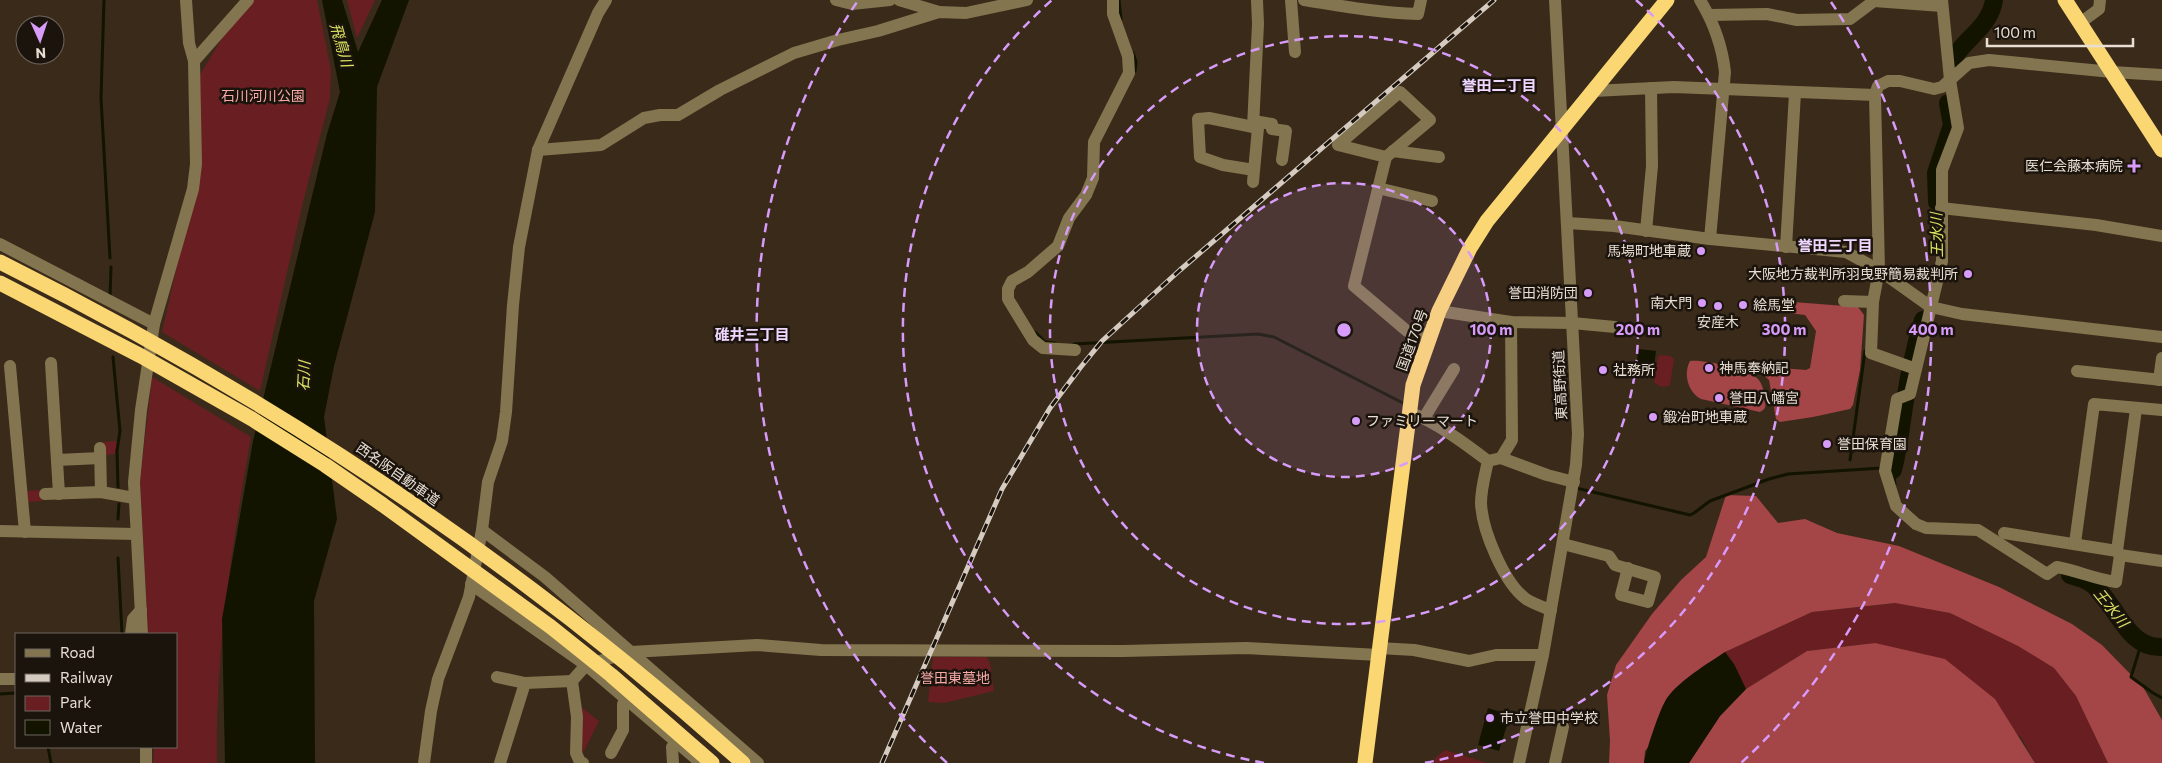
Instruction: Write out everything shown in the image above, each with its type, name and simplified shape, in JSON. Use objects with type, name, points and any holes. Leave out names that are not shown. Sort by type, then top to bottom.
[{"type":"highway","name":"国道170号","points":[[1365,763],[1413,385],[1439,310],[1470,248],[1487,221],[1667,0]]},
{"type":"highway","points":[[2065,0],[2162,150]]},
{"type":"highway","name":"西名阪自動車道","points":[[0,262],[140,334],[257,401],[329,446],[472,546],[561,612],[613,652],[743,763]]},
{"type":"highway","points":[[0,282],[141,356],[252,419],[326,465],[412,525],[551,627],[611,675],[712,763]]},
{"type":"street","points":[[142,633],[134,498],[141,410],[154,324],[193,190],[196,164],[194,61],[189,43],[186,0]]},
{"type":"street","points":[[194,61],[248,0]]},
{"type":"street","points":[[424,763],[438,679],[454,640],[471,584],[482,530],[488,482],[502,442],[506,412],[512,305],[519,247],[538,150],[598,13],[606,0]]},
{"type":"street","points":[[836,0],[852,4],[890,0]]},
{"type":"street","points":[[899,0],[939,12],[966,14],[1027,0]]},
{"type":"street","points":[[1075,350],[1043,348],[1033,340],[1008,299],[1008,289],[1012,281],[1028,272],[1058,246],[1069,218],[1086,195],[1093,178],[1094,142],[1130,72],[1128,56],[1113,14],[1114,0]]},
{"type":"street","points":[[1253,124],[1258,24],[1257,0]]},
{"type":"street","points":[[1291,0],[1295,52]]},
{"type":"street","points":[[1304,0],[1357,7],[1380,13],[1418,14],[1421,0]]},
{"type":"street","name":"東高野街道","points":[[1519,763],[1543,655],[1574,485],[1578,434],[1555,0]]},
{"type":"street","points":[[1700,0],[1709,15],[1722,49],[1724,90],[1710,239]]},
{"type":"street","points":[[2080,23],[2099,10],[2100,0]]},
{"type":"street","points":[[1709,15],[1767,14],[1796,20],[1850,19],[1874,1],[1942,3],[1950,80],[1958,128],[1942,170],[1942,261],[1912,368],[1910,394],[1898,399],[1885,471],[1896,506],[1916,524],[1926,528],[1978,530],[2047,574],[2058,567],[2078,571],[2094,579],[2116,582],[2136,409]]},
{"type":"street","points":[[538,150],[601,145],[644,118],[660,115],[678,115],[720,90],[794,53],[878,31],[939,12]]},
{"type":"street","points":[[1912,368],[1870,354],[1873,302],[1879,270],[1874,95],[1878,86],[1888,81],[1900,81],[1934,89],[1942,87],[1969,63],[1988,60],[2112,72],[2162,74]]},
{"type":"street","points":[[1646,231],[1652,166],[1650,88]]},
{"type":"street","points":[[1593,91],[1650,88],[1874,95]]},
{"type":"street","points":[[1430,336],[1406,331],[1354,286],[1378,188],[1390,154],[1430,120],[1400,92],[1338,146],[1390,154],[1439,157]]},
{"type":"street","points":[[1786,247],[1795,93]]},
{"type":"street","points":[[1253,124],[1258,128],[1253,176],[1200,157],[1198,119],[1209,118],[1253,124],[1272,124],[1272,129],[1286,131],[1282,160]]},
{"type":"street","points":[[1378,188],[1432,201]]},
{"type":"street","points":[[1941,208],[2096,225],[2162,236]]},
{"type":"street","points":[[1568,223],[1614,226],[1710,239],[1846,252],[1879,270],[1929,305],[1962,314],[2162,337]]},
{"type":"street","points":[[0,244],[154,324]]},
{"type":"street","points":[[1844,301],[1873,302]]},
{"type":"street","points":[[1439,310],[1512,322],[1572,323],[1615,327]]},
{"type":"street","points":[[1501,458],[1512,440],[1512,322]]},
{"type":"street","points":[[2077,371],[2160,380],[2162,358]]},
{"type":"street","points":[[51,363],[60,494]]},
{"type":"street","points":[[10,366],[24,532]]},
{"type":"street","points":[[1424,418],[1454,369]]},
{"type":"street","points":[[2075,544],[2094,404],[2162,410]]},
{"type":"street","points":[[1409,412],[1450,432],[1488,461]]},
{"type":"street","points":[[57,460],[100,453],[101,492]]},
{"type":"street","points":[[1488,461],[1501,458],[1574,485]]},
{"type":"street","points":[[1488,461],[1481,505],[1502,570],[1514,587],[1525,598],[1551,610]]},
{"type":"street","points":[[44,494],[101,492],[134,498]]},
{"type":"street","points":[[482,530],[545,577],[758,763]]},
{"type":"street","points":[[0,531],[135,534]]},
{"type":"street","points":[[2004,533],[2075,544],[2162,561]]},
{"type":"street","points":[[1563,544],[1609,556],[1615,565],[1628,568]]},
{"type":"street","points":[[471,584],[586,665],[701,763]]},
{"type":"street","points":[[131,633],[133,619],[141,610]]},
{"type":"street","points":[[497,678],[524,683],[572,681],[586,665],[630,652],[757,645],[840,650],[1123,651],[1246,648],[1414,650],[1468,661],[1496,655],[1543,655]]},
{"type":"street","points":[[0,679],[15,679]]},
{"type":"street","points":[[572,681],[577,718],[576,753],[580,762],[583,763]]},
{"type":"street","points":[[500,763],[524,683]]},
{"type":"street","points":[[611,753],[623,730],[623,704],[626,700]]},
{"type":"street","points":[[1555,763],[1563,728]]},
{"type":"street","points":[[673,763],[672,747],[676,742]]},
{"type":"street","points":[[146,748],[146,763]]},
{"type":"green space","name":"石川河川公園","points":[[252,0],[317,0],[331,70],[330,98],[303,202],[260,391],[162,332],[180,253],[190,220],[198,78],[224,35]]},
{"type":"green space","points":[[347,0],[375,0],[357,38]]},
{"type":"green space","points":[[1661,355],[1670,356],[1674,359],[1670,385],[1664,387],[1654,382],[1658,357]]},
{"type":"green space","points":[[152,377],[251,437],[226,599],[219,681],[217,763],[153,763],[154,748],[178,748],[178,633],[148,633],[140,480]]},
{"type":"green space","points":[[117,441],[115,454],[104,455],[103,442]]},
{"type":"green space","points":[[41,490],[42,501],[26,502],[25,491]]},
{"type":"green space","points":[[1895,603],[1950,613],[2018,646],[2054,668],[2076,696],[2108,763],[2035,763],[2021,737],[1875,643],[1807,651],[1746,689],[1734,664],[1725,652],[1812,612]]},
{"type":"green space","name":"誉田東墓地","points":[[933,657],[987,657],[990,663],[994,691],[944,703],[928,702]]},
{"type":"green space","points":[[580,706],[599,721],[582,755]]},
{"type":"green space","points":[[1445,750],[1487,763],[1433,763],[1435,758]]},
{"type":"shaded area","points":[[1780,301],[1858,307],[1864,315],[1860,370],[1853,405],[1850,409],[1780,422],[1776,419],[1769,380],[1757,369],[1757,366],[1806,370],[1810,368],[1816,331],[1805,315],[1779,312],[1777,310],[1777,303]]},
{"type":"shaded area","points":[[1690,361],[1725,365],[1744,371],[1757,378],[1764,391],[1764,408],[1760,412],[1701,399],[1693,392],[1688,382],[1687,371]]},
{"type":"shaded area","points":[[1726,495],[1756,496],[1778,523],[1805,519],[1837,533],[1899,546],[1999,587],[2072,624],[2102,645],[2143,687],[2162,720],[2162,763],[2108,763],[2076,696],[2054,668],[2018,646],[1950,613],[1895,603],[1812,612],[1725,652],[1645,751],[1644,763],[1609,763],[1610,741],[1607,695],[1616,665],[1652,614],[1681,580],[1706,557]]},
{"type":"shaded area","points":[[1875,643],[1945,659],[1995,699],[2035,763],[1689,763],[1720,716],[1746,689],[1807,651]]},
{"type":"water","points":[[322,0],[342,0],[358,52],[382,0],[409,0],[377,87],[375,212],[334,366],[324,417],[337,519],[314,601],[315,763],[225,763],[222,619],[253,441],[327,134],[340,92]]},
{"type":"water","points":[[1638,349],[1656,351],[1654,366],[1637,364]]},
{"type":"water","points":[[1725,652],[1734,664],[1746,689],[1720,716],[1689,763],[1644,763],[1661,711],[1672,691],[1702,667]]},
{"type":"water","points":[[1488,708],[1510,715],[1499,751],[1478,745]]},
{"type":"waterway","points":[[104,0],[101,98],[110,258]]},
{"type":"waterway","points":[[1119,0],[1121,19]]},
{"type":"waterway","name":"王水川","points":[[1951,62],[1982,26],[1994,0]]},
{"type":"waterway","points":[[1133,53],[1136,62],[1135,71]]},
{"type":"waterway","name":"王水川","points":[[1937,202],[1936,173],[1952,125],[1948,103]]},
{"type":"waterway","points":[[110,297],[111,267]]},
{"type":"waterway","name":"王水川","points":[[1893,470],[1910,371],[1923,320]]},
{"type":"waterway","points":[[1035,332],[1045,342],[1055,343]]},
{"type":"waterway","points":[[1074,344],[1258,334],[1274,337],[1403,403]]},
{"type":"waterway","points":[[1850,460],[1865,351]]},
{"type":"waterway","points":[[113,357],[120,431],[117,451],[118,487]]},
{"type":"waterway","points":[[1576,488],[1690,515],[1710,501],[1788,474],[1882,468]]},
{"type":"waterway","points":[[1888,469],[1893,470],[1895,484]]},
{"type":"waterway","points":[[118,519],[119,504]]},
{"type":"waterway","points":[[118,558],[122,633]]},
{"type":"waterway","name":"王水川","points":[[2070,575],[2092,584],[2108,602],[2130,633],[2139,641],[2150,646],[2162,647]]},
{"type":"waterway","points":[[2139,651],[2131,677],[2162,698]]},
{"type":"waterway","points":[[0,694],[15,693]]},
{"type":"waterway","points":[[48,748],[51,763]]},
{"type":"railway","points":[[882,763],[1002,489],[1050,408],[1080,368],[1102,341],[1180,270],[1494,0]]},
{"type":"place","name":"医仁会藤本病院","points":[[2134,166]]},
{"type":"place","name":"馬場町地車蔵","points":[[1701,251]]},
{"type":"place","name":"大阪地方裁判所羽曳野簡易裁判所","points":[[1968,274]]},
{"type":"place","name":"誉田消防団","points":[[1588,293]]},
{"type":"place","name":"南大門","points":[[1702,303]]},
{"type":"place","name":"絵馬堂","points":[[1743,305]]},
{"type":"place","name":"安産木","points":[[1718,306]]},
{"type":"place","name":"神馬奉納記","points":[[1709,368]]},
{"type":"place","name":"社務所","points":[[1603,370]]},
{"type":"place","name":"誉田八幡宮","points":[[1719,398]]},
{"type":"place","name":"鍛冶町地車蔵","points":[[1653,417]]},
{"type":"place","name":"ファミリーマート","points":[[1356,421]]},
{"type":"place","name":"誉田保育園","points":[[1827,444]]},
{"type":"place","name":"市立誉田中学校","points":[[1490,718]]},
{"type":"district","name":"誉田二丁目","points":[[1499,86]]},
{"type":"district","name":"誉田三丁目","points":[[1835,246]]},
{"type":"district","name":"碓井三丁目","points":[[752,335]]},
{"type":"water label","name":"飛鳥川","points":[[341,45]]},
{"type":"water label","name":"石川","points":[[304,376]]}]
